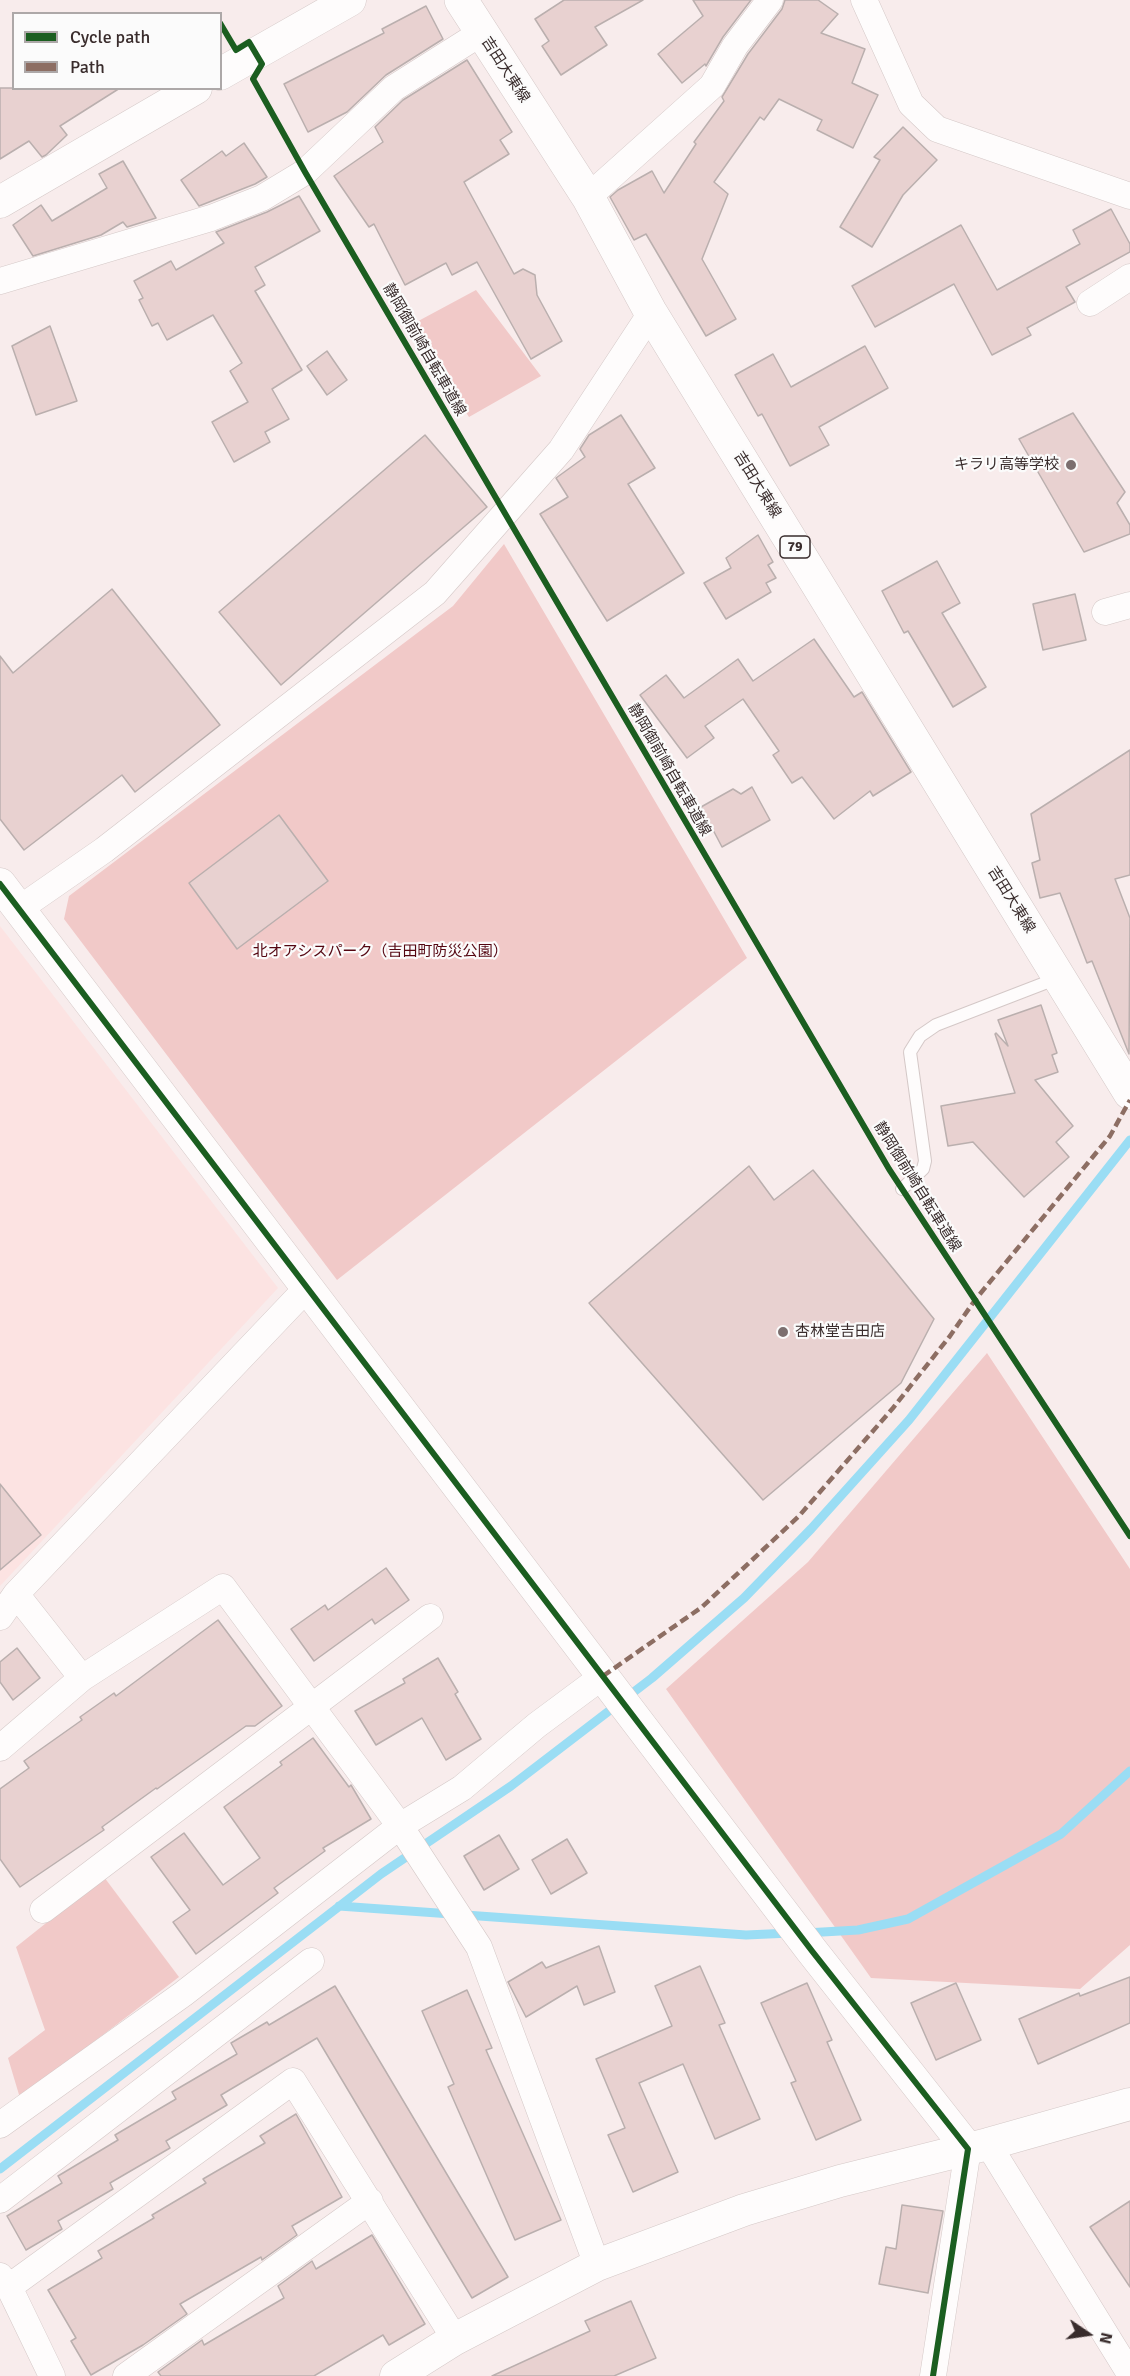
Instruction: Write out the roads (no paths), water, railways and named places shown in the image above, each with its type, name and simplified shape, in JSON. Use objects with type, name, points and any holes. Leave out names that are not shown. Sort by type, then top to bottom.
[{"type":"main road","name":"吉田大東線","points":[[461,0],[588,197],[651,313],[1130,1093]]},
{"type":"street","points":[[222,73],[350,0]]},
{"type":"street","points":[[588,197],[712,86],[735,46],[770,0]]},
{"type":"street","points":[[864,0],[911,104],[937,129],[1130,196]]},
{"type":"street","points":[[0,282],[211,218],[262,198],[305,172],[394,88],[481,33]]},
{"type":"street","points":[[0,202],[193,90]]},
{"type":"street","points":[[1090,303],[1130,277]]},
{"type":"street","points":[[19,909],[104,850],[435,593],[561,450],[651,313]]},
{"type":"street","points":[[1105,612],[1130,605]]},
{"type":"street","points":[[0,884],[812,1950],[978,2146],[1130,2374]]},
{"type":"street","points":[[0,1617],[16,1594],[308,1287]]},
{"type":"street","points":[[0,1748],[82,1678],[223,1587],[403,1830],[479,1947],[597,2265]]},
{"type":"street","points":[[16,1594],[82,1678]]},
{"type":"street","points":[[43,1910],[430,1617]]},
{"type":"street","points":[[0,2125],[183,1994],[462,1788],[537,1725],[606,1681]]},
{"type":"street","points":[[0,2200],[311,1961]]},
{"type":"street","points":[[52,2376],[4,2282],[293,2081],[455,2338]]},
{"type":"street","points":[[396,2376],[455,2338],[597,2265],[744,2210],[840,2181],[1130,2104]]},
{"type":"street","points":[[933,2376],[978,2146]]},
{"type":"street","points":[[126,2376],[370,2201]]},
{"type":"lane","points":[[902,1189],[923,1169],[925,1161],[910,1052],[920,1036],[936,1025],[1059,978]]},
{"type":"waterway","points":[[0,2169],[381,1874],[511,1786],[652,1678],[744,1598],[811,1529],[909,1420],[1130,1140]]},
{"type":"waterway","points":[[805,1933],[858,1930],[908,1919],[1061,1834],[1130,1771]]},
{"type":"waterway","points":[[339,1906],[746,1935],[791,1933]]},
{"type":"place","name":"キラリ高等学校","points":[[1071,465]]},
{"type":"place","name":"杏林堂吉田店","points":[[783,1332]]},
{"type":"park label","name":"北オアシスパーク（吉田町防災公園）","points":[[380,952]]}]
